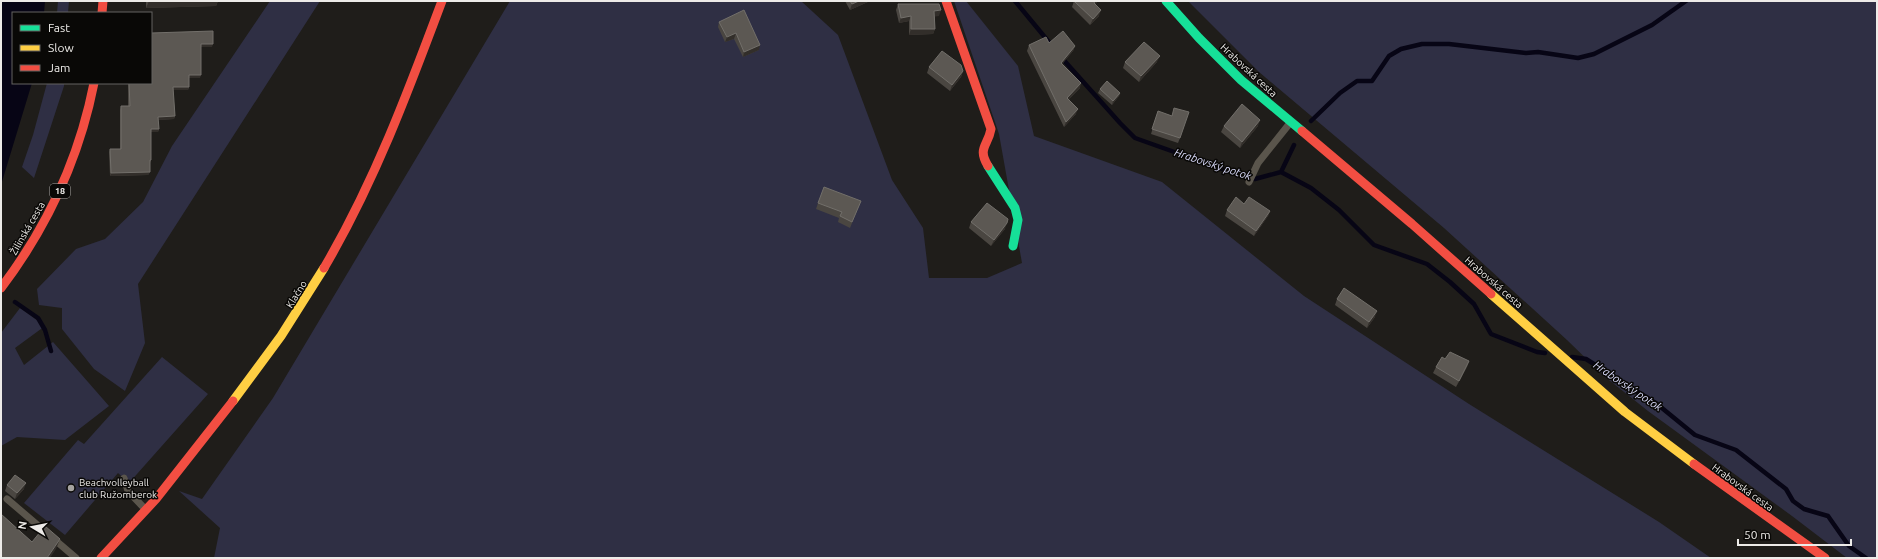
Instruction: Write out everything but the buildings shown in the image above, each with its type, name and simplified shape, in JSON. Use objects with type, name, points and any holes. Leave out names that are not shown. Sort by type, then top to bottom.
[{"type":"street","points":[[102,12],[103,1]]},
{"type":"street","name":"Klačno","points":[[101,558],[147,510],[256,372],[288,327],[322,272],[372,176],[399,114],[442,1]]},
{"type":"street","points":[[946,1],[988,118],[991,135],[982,146],[981,153],[1015,208],[1018,220],[1013,246]]},
{"type":"street","name":"Hrabovská cesta","points":[[1166,1],[1226,65],[1290,122],[1412,224],[1477,283],[1510,310],[1547,345],[1625,412],[1664,443],[1825,558]]},
{"type":"street","name":"Žilinská cesta","points":[[1,288],[36,237],[58,197],[78,147],[94,84]]},
{"type":"lane","points":[[1249,182],[1258,163],[1290,122]]},
{"type":"lane","points":[[124,478],[128,491],[147,510]]},
{"type":"lane","points":[[7,499],[18,506],[76,558]]},
{"type":"shaded area","points":[[1,1],[45,1],[44,12],[12,12],[12,84],[32,84],[1,185]]},
{"type":"shaded area","points":[[58,1],[69,1],[68,12],[57,12]]},
{"type":"shaded area","points":[[270,1],[320,1],[138,284],[145,343],[125,391],[94,369],[62,329],[62,308],[39,305],[37,289],[76,249],[105,239],[143,202],[172,146]]},
{"type":"shaded area","points":[[510,1],[801,1],[838,35],[892,180],[923,228],[929,278],[987,278],[1022,263],[999,134],[954,1],[966,1],[1018,66],[1034,136],[1162,182],[1304,296],[1469,404],[1659,522],[1711,558],[214,558],[220,528],[179,491],[202,499],[273,398]]},
{"type":"shaded area","points":[[1188,1],[1877,1],[1877,558],[1847,558],[1648,411],[1604,376],[1567,340],[1444,228],[1259,72]]},
{"type":"shaded area","points":[[47,84],[64,84],[34,178],[22,167],[33,135]]},
{"type":"shaded area","points":[[20,308],[45,326],[15,348],[24,365],[53,342],[109,406],[65,440],[17,437],[1,446],[1,333]]},
{"type":"shaded area","points":[[162,357],[208,394],[129,483],[118,473],[65,535],[24,503],[78,440],[84,444]]},
{"type":"waterway","name":"Hrabovský potok","points":[[1015,1],[1053,47]]},
{"type":"waterway","points":[[1311,121],[1340,93],[1357,81],[1372,81],[1389,56],[1401,49],[1422,44],[1449,44],[1526,53],[1538,52],[1578,58],[1594,54],[1652,25],[1686,1]]},
{"type":"waterway","name":"Hrabovský potok","points":[[1061,57],[1135,138],[1239,175],[1255,179],[1281,172],[1311,188],[1339,210],[1374,245],[1427,264],[1474,304],[1491,334],[1537,352],[1545,353]]},
{"type":"waterway","points":[[1281,172],[1294,145]]},
{"type":"waterway","points":[[15,302],[38,318],[45,330],[51,351]]},
{"type":"waterway","name":"Hrabovský potok","points":[[1572,357],[1586,359],[1657,404],[1695,435],[1736,450],[1786,489],[1793,501],[1804,509],[1828,516],[1849,546],[1866,558]]},
{"type":"traffic: fast","points":[[1166,1],[1199,38],[1241,80],[1302,131]]},
{"type":"traffic: fast","points":[[988,166],[1015,208],[1018,220],[1013,246]]},
{"type":"traffic: slow","points":[[233,401],[281,336],[324,268]]},
{"type":"traffic: slow","points":[[1491,294],[1625,412],[1694,464]]},
{"type":"traffic: jam","points":[[102,12],[103,1]]},
{"type":"traffic: jam","points":[[324,268],[359,203],[389,137],[442,1]]},
{"type":"traffic: jam","points":[[946,1],[991,129],[983,151],[983,155],[988,166]]},
{"type":"traffic: jam","points":[[1,288],[18,265],[60,191],[80,138],[94,84]]},
{"type":"traffic: jam","points":[[1302,131],[1412,224],[1491,294]]},
{"type":"traffic: jam","points":[[101,558],[156,499],[233,401]]},
{"type":"traffic: jam","points":[[1694,464],[1825,558]]},
{"type":"place","name":"Beachvolleyball club Ružomberok","points":[[71,488]]}]
